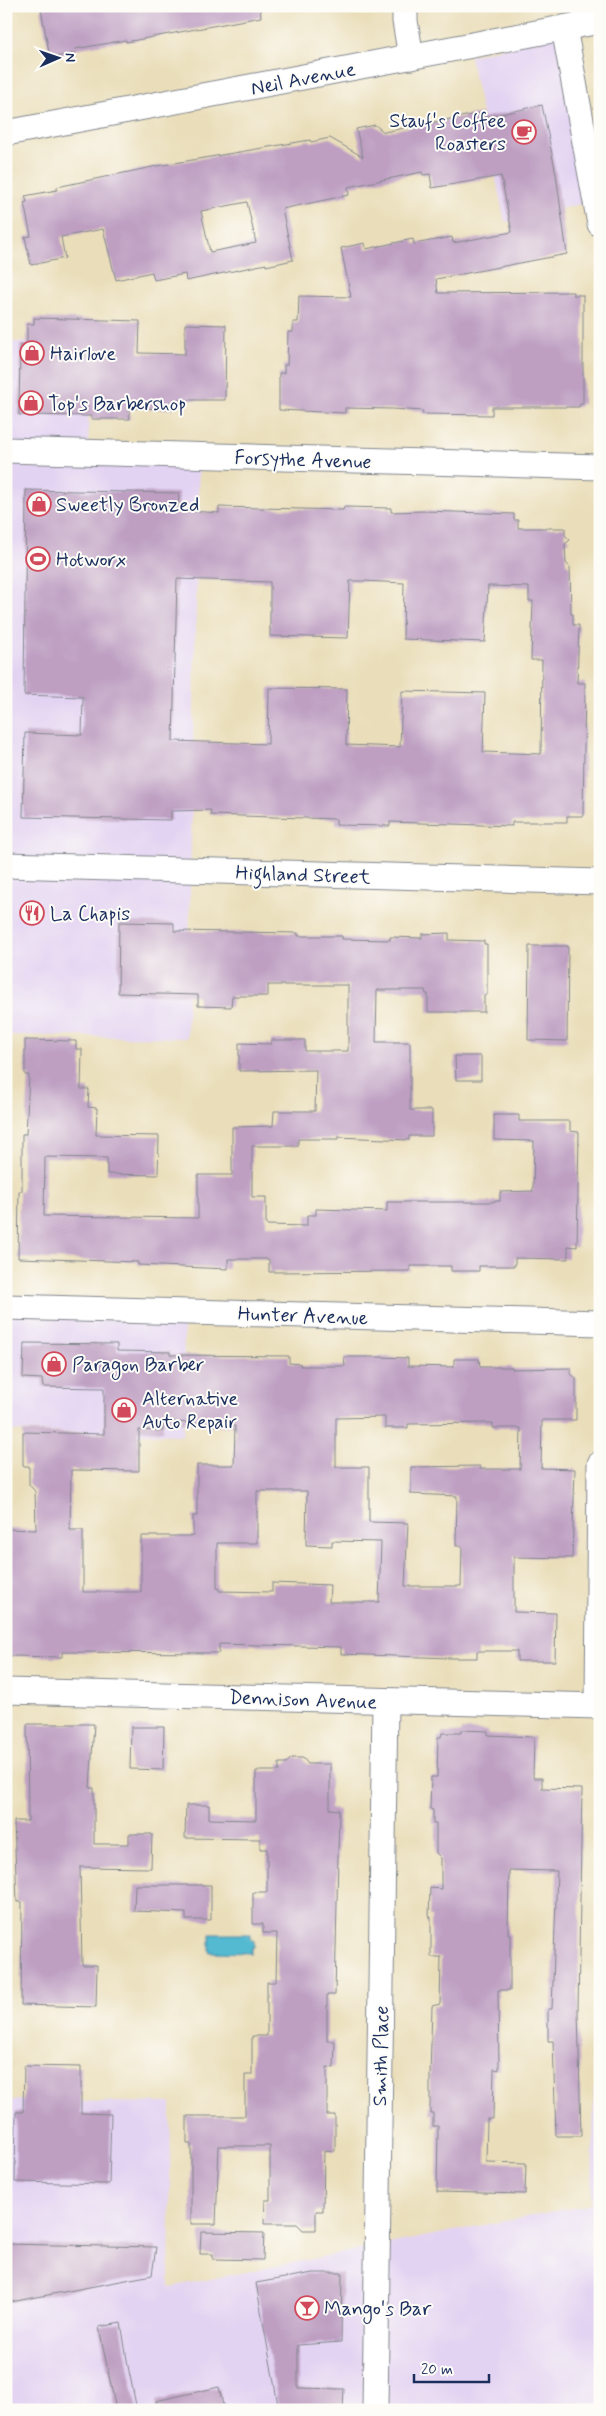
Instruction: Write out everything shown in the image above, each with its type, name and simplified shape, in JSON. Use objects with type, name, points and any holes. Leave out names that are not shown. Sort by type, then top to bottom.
[{"type":"street","points":[[405,6],[405,21],[411,58]]},
{"type":"street","name":"Neil Avenue","points":[[6,134],[600,21]]},
{"type":"street","points":[[564,28],[600,224]]},
{"type":"street","name":"Forsythe Avenue","points":[[6,450],[600,467]]},
{"type":"street","name":"Highland Street","points":[[6,865],[600,882]]},
{"type":"street","name":"Hunter Avenue","points":[[6,1307],[600,1323]]},
{"type":"street","points":[[599,1706],[600,1464]]},
{"type":"street","name":"Dennison Avenue","points":[[6,1690],[385,1702],[599,1706]]},
{"type":"street","name":"Smith Place","points":[[375,2410],[385,1702]]},
{"type":"shaded area","points":[[559,35],[589,202],[505,222],[470,56]]},
{"type":"shaded area","points":[[6,342],[90,343],[88,450],[199,456],[187,1038],[6,1035]]},
{"type":"shaded area","points":[[6,1307],[184,1312],[183,1435],[6,1431]]},
{"type":"shaded area","points":[[594,2087],[600,2088],[600,2410],[6,2410],[6,2100],[171,2103],[169,2287],[592,2204]]},
{"type":"water","points":[[210,1934],[251,1934],[251,1940],[254,1940],[254,1947],[251,1948],[251,1953],[210,1952]]},
{"type":"building","points":[[44,6],[260,6],[261,17],[126,42],[126,40],[75,49],[76,53],[50,58],[41,9],[45,8]]},
{"type":"building","points":[[542,105],[556,174],[567,254],[436,279],[438,293],[573,292],[573,295],[583,295],[583,404],[580,404],[579,407],[492,407],[492,415],[422,414],[423,411],[392,409],[345,408],[345,413],[279,410],[279,373],[284,373],[284,365],[287,365],[288,332],[293,332],[293,322],[298,322],[299,296],[351,297],[341,248],[365,243],[366,249],[413,239],[414,244],[452,237],[453,243],[512,232],[501,176],[432,188],[430,174],[423,175],[422,172],[348,187],[349,195],[282,209],[293,260],[266,266],[266,264],[186,281],[185,274],[154,280],[152,272],[116,280],[103,229],[61,237],[65,258],[31,265],[25,237],[31,236],[24,203],[27,202],[25,196],[57,190],[57,187],[157,166],[310,140],[311,142],[330,138],[363,157],[356,129],[375,125],[384,132],[481,113],[482,118]],"holes":[[[247,202],[256,243],[210,252],[201,211]]]},
{"type":"building","points":[[34,318],[140,321],[139,353],[185,354],[185,324],[226,325],[225,400],[173,400],[173,409],[129,408],[130,419],[91,419],[91,416],[19,415],[20,345],[27,345],[27,324],[34,324]]},
{"type":"building","points":[[26,490],[179,493],[178,510],[219,513],[219,507],[343,510],[344,507],[391,508],[391,512],[425,511],[514,514],[514,520],[518,520],[518,528],[565,528],[565,535],[570,540],[565,544],[566,563],[570,567],[571,614],[573,614],[573,625],[579,625],[577,683],[585,683],[583,816],[567,816],[567,822],[512,822],[512,826],[390,822],[390,826],[336,825],[336,819],[210,815],[211,810],[171,811],[171,820],[23,817],[25,733],[82,735],[83,697],[24,695]],"holes":[[[177,579],[270,582],[270,636],[348,638],[350,581],[363,581],[404,583],[403,639],[485,642],[488,586],[529,587],[529,601],[533,601],[531,660],[542,660],[541,754],[483,752],[485,693],[402,691],[400,747],[346,745],[347,689],[269,688],[268,744],[173,741]]]},
{"type":"building","points":[[119,922],[174,923],[174,931],[298,933],[298,936],[342,936],[342,939],[390,940],[390,937],[422,938],[422,934],[449,933],[449,940],[484,941],[484,944],[487,944],[487,995],[484,995],[484,1012],[428,1012],[428,994],[426,994],[425,990],[377,990],[376,1042],[410,1042],[410,1110],[432,1110],[432,1136],[409,1136],[409,1140],[338,1137],[338,1139],[298,1139],[298,1146],[252,1146],[252,1197],[266,1197],[266,1225],[307,1226],[307,1215],[316,1215],[316,1209],[387,1211],[387,1202],[500,1201],[500,1192],[533,1191],[534,1141],[494,1140],[494,1115],[519,1115],[519,1121],[570,1121],[570,1131],[579,1132],[577,1247],[568,1246],[568,1259],[515,1258],[515,1266],[479,1266],[479,1271],[451,1271],[451,1266],[410,1266],[410,1271],[269,1272],[269,1259],[228,1259],[228,1269],[138,1265],[138,1262],[18,1258],[19,1191],[22,1191],[22,1134],[26,1134],[29,1075],[25,1075],[25,1040],[76,1041],[76,1049],[82,1049],[81,1089],[89,1089],[88,1107],[97,1108],[96,1135],[159,1136],[158,1175],[107,1174],[107,1158],[45,1157],[44,1216],[198,1218],[198,1175],[232,1175],[232,1127],[273,1126],[274,1111],[315,1111],[316,1070],[239,1071],[239,1043],[271,1044],[271,1040],[305,1040],[305,1051],[348,1051],[348,985],[268,985],[268,996],[232,996],[231,1007],[198,1006],[198,995],[118,993]]},
{"type":"building","points":[[529,946],[568,946],[567,1041],[528,1040]]},
{"type":"building","points":[[455,1056],[481,1056],[481,1080],[456,1080]]},
{"type":"building","points":[[24,1343],[117,1344],[117,1351],[170,1352],[170,1355],[289,1356],[289,1363],[301,1364],[300,1366],[345,1366],[344,1357],[379,1357],[408,1358],[408,1366],[454,1367],[454,1359],[479,1359],[480,1367],[512,1367],[512,1369],[571,1368],[571,1374],[576,1378],[576,1420],[542,1420],[541,1468],[575,1469],[572,1558],[514,1557],[514,1612],[556,1613],[555,1661],[517,1661],[517,1651],[477,1651],[477,1658],[450,1658],[341,1654],[341,1647],[219,1644],[219,1653],[62,1652],[62,1657],[10,1656],[10,1651],[6,1651],[6,1529],[36,1530],[35,1491],[29,1485],[29,1466],[23,1466],[23,1432],[104,1434],[104,1388],[43,1387],[42,1379],[23,1378]],"holes":[[[385,1417],[385,1428],[408,1428],[408,1424],[493,1423],[493,1428],[521,1428],[520,1469],[480,1469],[480,1466],[411,1467],[411,1494],[457,1496],[456,1546],[462,1546],[461,1586],[405,1586],[408,1523],[369,1522],[369,1467],[336,1467],[336,1418]],[[163,1422],[211,1423],[211,1426],[235,1426],[234,1465],[197,1465],[197,1516],[193,1516],[193,1536],[141,1536],[141,1592],[83,1592],[83,1530],[70,1530],[71,1470],[139,1471],[139,1430],[163,1431]],[[257,1491],[307,1491],[306,1545],[332,1546],[332,1541],[381,1542],[379,1602],[329,1602],[330,1585],[272,1583],[272,1592],[219,1591],[219,1588],[217,1588],[217,1543],[257,1543]]]},
{"type":"building","points":[[27,1724],[94,1724],[90,1788],[94,1788],[94,1844],[129,1844],[129,1834],[152,1834],[151,1868],[80,1867],[82,1965],[97,1965],[96,2007],[21,2005],[22,1902],[17,1902],[14,1821],[28,1821]]},
{"type":"building","points":[[131,1727],[164,1727],[163,1770],[130,1769]]},
{"type":"building","points":[[461,1730],[488,1731],[488,1735],[534,1737],[533,1778],[542,1778],[542,1788],[582,1789],[578,2009],[581,2136],[556,2136],[553,2041],[548,2041],[548,2009],[552,2009],[557,1871],[509,1870],[508,1934],[510,1934],[510,1990],[498,1990],[499,2070],[494,2069],[493,2119],[487,2119],[486,2162],[526,2163],[525,2194],[437,2192],[438,2126],[433,2126],[433,2113],[430,2113],[430,2076],[432,2006],[440,2004],[441,1957],[431,1957],[431,1917],[429,1917],[430,1888],[441,1889],[441,1858],[436,1853],[436,1824],[433,1824],[433,1810],[430,1809],[431,1777],[437,1777],[438,1737],[441,1737],[442,1733],[461,1733]]},
{"type":"building","points":[[292,1758],[303,1758],[308,1764],[330,1764],[330,1809],[339,1810],[335,1995],[327,1995],[327,2041],[335,2041],[334,2068],[327,2067],[327,2115],[335,2115],[335,2151],[324,2150],[323,2211],[316,2211],[316,2230],[303,2230],[297,2224],[264,2224],[265,2200],[270,2200],[270,2146],[219,2146],[216,2224],[191,2224],[191,2144],[187,2144],[187,2116],[245,2116],[245,2075],[252,2075],[252,2036],[267,2036],[267,1982],[276,1982],[277,1933],[263,1933],[263,1924],[253,1924],[253,1892],[267,1892],[267,1849],[260,1849],[260,1839],[185,1838],[186,1805],[209,1805],[209,1819],[256,1820],[256,1771],[279,1771],[279,1763],[286,1763]]},
{"type":"building","points":[[135,1885],[211,1885],[211,1920],[186,1920],[186,1913],[134,1911]]},
{"type":"building","points":[[24,2066],[81,2067],[81,2113],[111,2114],[109,2184],[15,2182],[16,2112],[23,2112]]},
{"type":"building","points":[[201,2232],[264,2233],[263,2260],[213,2259],[213,2254],[200,2254]]},
{"type":"building","points":[[6,2244],[156,2247],[152,2275],[6,2303]]},
{"type":"building","points":[[313,2273],[342,2273],[341,2342],[298,2345],[298,2388],[344,2389],[343,2410],[279,2410],[256,2283]]},
{"type":"building","points":[[121,2323],[137,2410],[116,2410],[99,2327]]},
{"type":"building","points":[[219,2387],[224,2410],[157,2410],[156,2401]]},
{"type":"place","name":"Stauf's Coffee Roasters","points":[[524,132]]},
{"type":"place","name":"Hairlove","points":[[32,353]]},
{"type":"place","name":"Top's Barbershop","points":[[31,403]]},
{"type":"place","name":"Sweetly Bronzed","points":[[39,504]]},
{"type":"place","name":"Hotworx","points":[[38,559]]},
{"type":"place","name":"La Chapis","points":[[32,913]]},
{"type":"place","name":"Paragon Barber","points":[[54,1364]]},
{"type":"place","name":"Alternative Auto Repair","points":[[124,1410]]},
{"type":"place","name":"Mango's Bar","points":[[307,2308]]}]
